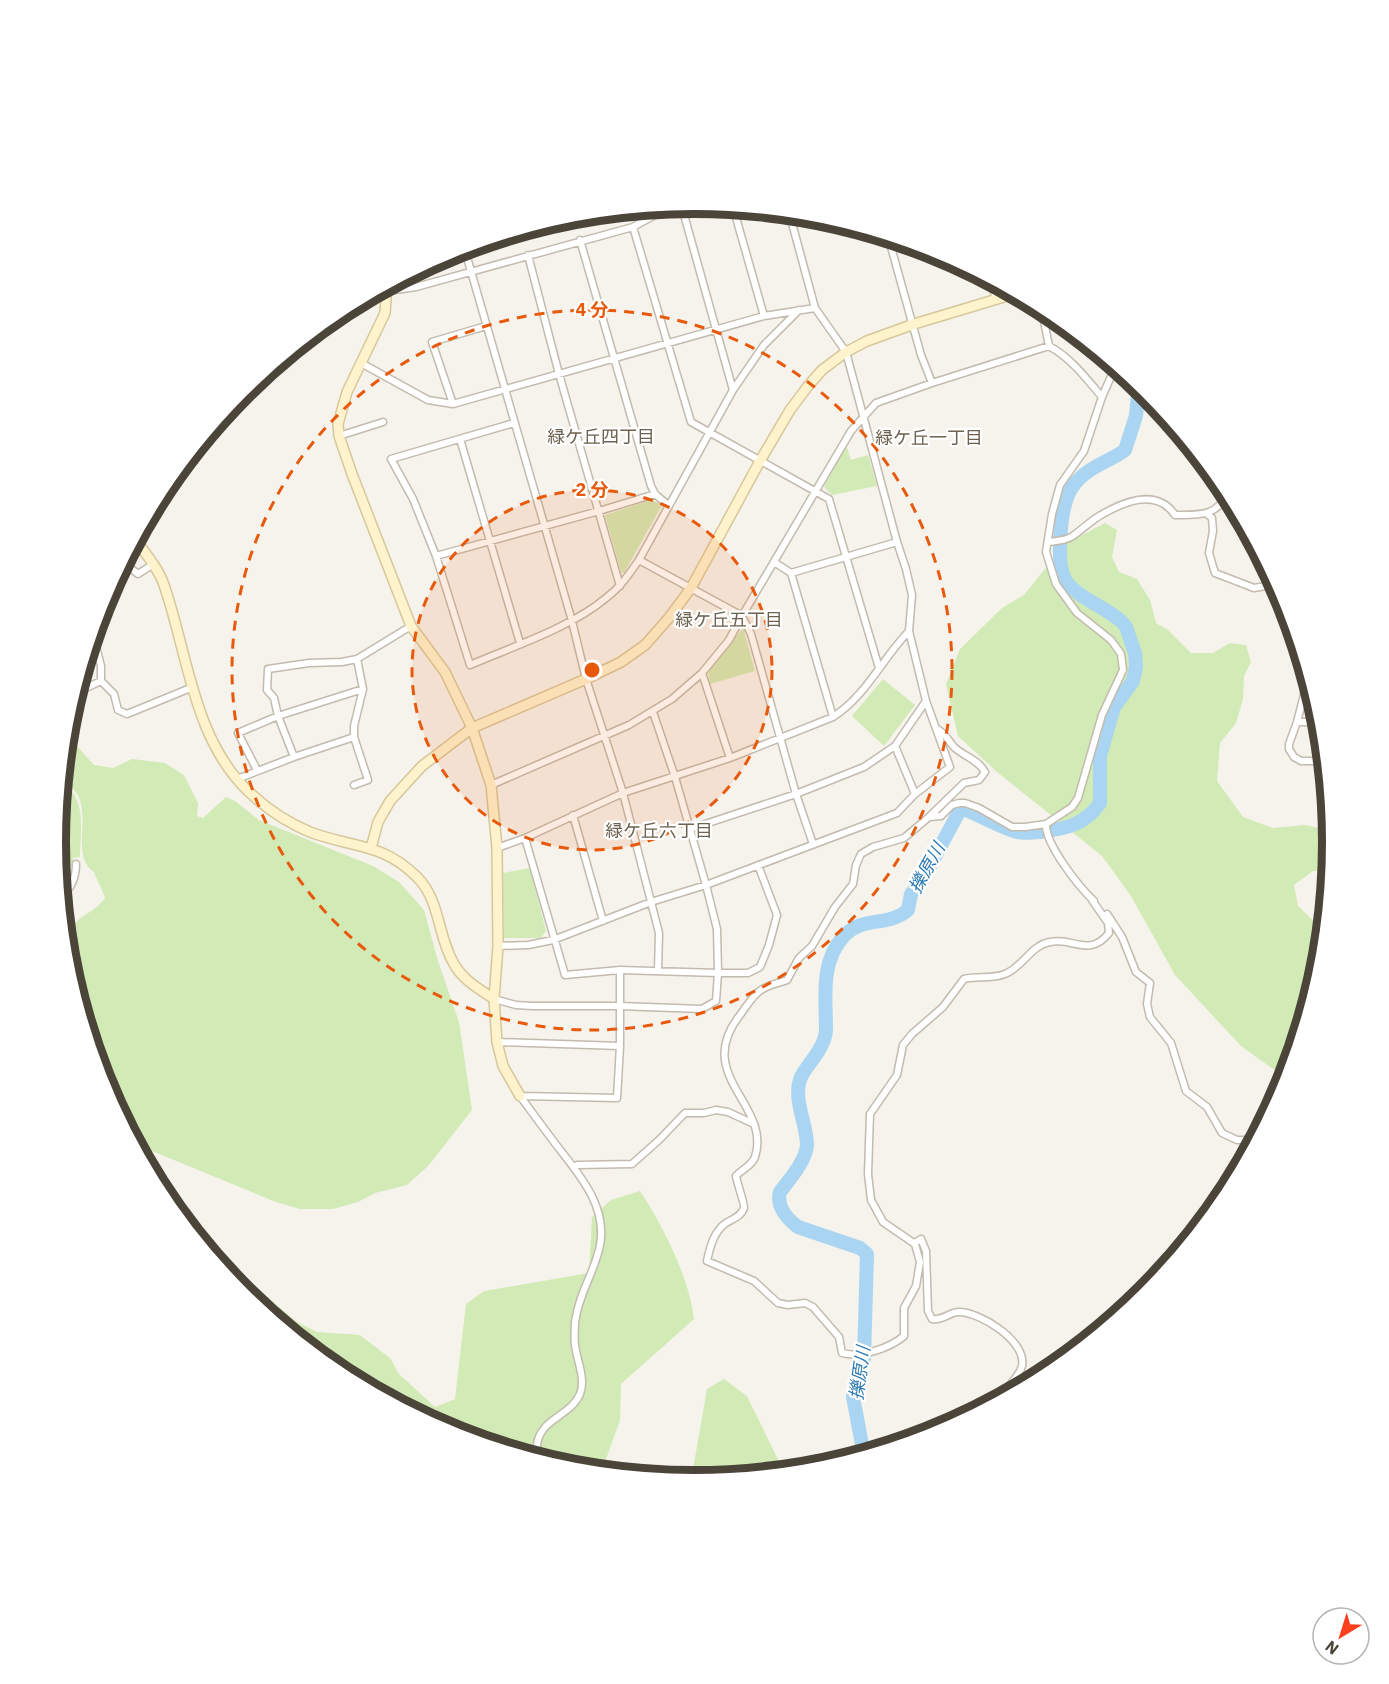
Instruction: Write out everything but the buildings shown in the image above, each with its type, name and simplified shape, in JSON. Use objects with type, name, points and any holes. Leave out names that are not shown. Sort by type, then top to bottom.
[{"type":"street","points":[[684,214],[734,390]]},
{"type":"street","points":[[399,288],[416,287],[633,227],[655,215]]},
{"type":"street","points":[[735,215],[764,316]]},
{"type":"street","points":[[498,946],[528,945],[553,940],[897,813],[915,794],[950,768],[926,701],[909,631],[912,595],[846,352],[815,308],[792,222]]},
{"type":"street","points":[[633,227],[691,422],[829,499],[844,557],[879,668]]},
{"type":"street","points":[[580,240],[651,486],[654,494],[669,506]]},
{"type":"street","points":[[891,245],[921,355],[932,383]]},
{"type":"street","points":[[528,255],[620,586]]},
{"type":"street","points":[[467,256],[572,621],[586,679],[623,794],[659,933],[658,971]]},
{"type":"street","points":[[994,290],[996,300]]},
{"type":"street","points":[[387,294],[385,313],[347,392],[338,424],[339,436],[411,626],[445,672],[472,728],[491,785],[497,848],[498,946],[494,999],[497,1042],[503,1066],[520,1096],[591,1192],[602,1235],[600,1248],[580,1297],[576,1319],[574,1336],[581,1372],[580,1393],[568,1408],[551,1420],[540,1433],[537,1450]]},
{"type":"street","points":[[371,848],[378,822],[390,801],[422,766],[472,728],[586,679],[621,662],[645,645],[691,588],[760,461],[807,386],[822,370],[846,352],[867,341],[914,324],[1006,297]]},
{"type":"street","points":[[361,363],[428,400],[453,404],[764,316],[815,308]]},
{"type":"street","points":[[514,423],[391,459],[413,499],[436,556],[470,665],[572,621],[605,600],[620,586],[639,560],[709,431],[734,390],[764,345],[799,310]]},
{"type":"street","points":[[1044,319],[1049,346]]},
{"type":"street","points":[[453,404],[432,342],[486,326]]},
{"type":"street","points":[[491,785],[629,725],[672,699],[702,673],[729,640],[851,431],[876,403],[1049,346],[1061,352],[1102,397]]},
{"type":"street","points":[[929,817],[941,816],[952,805],[965,802],[1012,826],[1046,829],[1072,807],[1078,798],[1102,715],[1123,670],[1120,654],[1111,640],[1077,613],[1056,584],[1046,552],[1052,514],[1060,486],[1084,451],[1113,373]]},
{"type":"street","points":[[339,436],[383,422]]},
{"type":"street","points":[[459,439],[520,643]]},
{"type":"street","points":[[436,556],[654,494]]},
{"type":"street","points":[[1048,542],[1066,539],[1100,515],[1130,501],[1150,498],[1170,507],[1175,515],[1207,514],[1223,502]]},
{"type":"street","points":[[1207,514],[1212,518],[1214,531],[1209,553],[1215,573],[1254,588],[1268,586]]},
{"type":"street","points":[[791,573],[897,542]]},
{"type":"street","points":[[140,547],[164,583],[187,672],[206,726],[218,752],[237,779],[262,802],[294,824],[310,832],[390,855],[404,865],[425,886],[433,900],[453,963],[468,981],[494,999],[516,1005],[532,1006],[702,1009],[716,1001],[717,929],[675,777],[653,712]]},
{"type":"street","points":[[639,560],[742,616],[751,634],[796,794],[813,844]]},
{"type":"street","points":[[774,562],[791,573],[833,717]]},
{"type":"street","points":[[130,567],[138,574],[152,565]]},
{"type":"street","points":[[294,757],[278,716],[274,698],[267,690],[268,669],[357,659],[411,626]]},
{"type":"street","points":[[497,848],[525,838],[623,794],[730,758],[833,717],[847,708],[861,693],[909,631]]},
{"type":"street","points":[[96,648],[101,666],[101,681],[114,694],[118,710],[127,714],[194,687]]},
{"type":"street","points":[[354,785],[368,780],[354,737],[354,726],[363,689],[357,659]]},
{"type":"street","points":[[702,673],[730,758]]},
{"type":"street","points":[[85,688],[101,681]]},
{"type":"street","points":[[257,770],[238,733],[278,716],[363,689]]},
{"type":"street","points":[[1305,692],[1289,749],[1293,757],[1301,761],[1318,761]]},
{"type":"street","points":[[690,829],[796,794],[864,767],[894,746],[926,701]]},
{"type":"street","points":[[1297,722],[1312,722]]},
{"type":"street","points":[[937,729],[958,751],[982,766],[985,772],[978,780],[964,783],[904,838],[873,847],[861,854],[856,864],[853,884],[835,907],[812,946],[799,958],[787,980],[760,990],[730,1027],[725,1050],[726,1072],[754,1124],[757,1148],[752,1163],[736,1176],[744,1209],[738,1217],[724,1224],[711,1243],[707,1261],[754,1281],[778,1303],[788,1305],[805,1303],[813,1306],[839,1337],[842,1353],[852,1356],[875,1350],[904,1336],[904,1308],[916,1286],[920,1262],[915,1244],[883,1222],[877,1214],[871,1200],[868,1174],[870,1114],[897,1076],[903,1045],[912,1034],[944,1007],[964,980],[1005,974],[1015,969],[1030,953],[1047,942],[1058,940],[1083,946],[1102,941],[1109,933],[1108,923],[1054,851],[1046,829]]},
{"type":"street","points":[[237,779],[354,737]]},
{"type":"street","points":[[894,746],[915,794]]},
{"type":"street","points":[[573,815],[603,921]]},
{"type":"street","points":[[525,838],[565,975],[620,970],[748,973],[760,967],[777,915],[758,865]]},
{"type":"street","points":[[68,890],[76,876],[76,864]]},
{"type":"street","points":[[1092,900],[1103,907],[1122,937],[1136,972],[1150,983],[1147,1004],[1150,1017],[1171,1043],[1186,1091],[1207,1107],[1222,1133],[1228,1137],[1248,1139]]},
{"type":"street","points":[[520,1096],[617,1098],[620,970]]},
{"type":"street","points":[[497,1042],[620,1046]]},
{"type":"street","points":[[574,1167],[577,1165],[632,1164],[685,1113],[704,1113],[716,1110],[728,1112],[754,1124]]},
{"type":"street","points":[[915,1244],[921,1239],[926,1251],[928,1311],[932,1319],[941,1319],[955,1312],[972,1314],[991,1322],[1021,1354],[1023,1363],[1020,1372],[1010,1386]]},
{"type":"green space","points":[[846,445],[851,460],[868,455],[877,486],[832,495],[824,487]]},
{"type":"green space","points":[[651,500],[662,505],[624,573],[621,572],[605,515]]},
{"type":"green space","points":[[1105,523],[1117,530],[1112,557],[1119,572],[1137,579],[1150,600],[1156,623],[1168,630],[1191,653],[1213,653],[1230,643],[1246,645],[1251,662],[1244,676],[1243,699],[1236,723],[1220,743],[1217,781],[1243,817],[1273,828],[1305,825],[1323,829],[1322,871],[1313,871],[1294,885],[1298,906],[1318,925],[1302,1005],[1279,1073],[1241,1046],[1175,975],[1131,896],[1102,856],[997,772],[958,736],[946,684],[960,649],[1002,608],[1024,595],[1064,545]]},
{"type":"green space","points":[[743,628],[755,671],[710,684],[708,671]]},
{"type":"green space","points":[[883,679],[915,705],[884,746],[852,716]]},
{"type":"green space","points":[[74,743],[94,765],[113,768],[132,759],[165,763],[184,775],[198,803],[197,816],[203,818],[226,797],[235,801],[259,820],[373,866],[399,882],[424,910],[438,961],[459,1022],[472,1110],[428,1166],[407,1185],[375,1193],[358,1202],[333,1209],[300,1209],[276,1202],[146,1149],[114,1083],[99,1044],[78,965],[72,930],[78,920],[105,898],[94,872],[86,863],[83,852],[80,800],[68,786]]},
{"type":"green space","points":[[68,788],[75,797],[81,816],[80,857],[73,858],[73,866],[67,865]]},
{"type":"green space","points":[[530,868],[546,931],[541,938],[504,938],[503,873]]},
{"type":"green space","points":[[640,1191],[674,1252],[687,1286],[694,1319],[621,1384],[620,1420],[605,1464],[532,1449],[492,1437],[417,1406],[345,1365],[312,1341],[280,1315],[234,1268],[297,1322],[317,1332],[360,1335],[391,1359],[398,1373],[435,1407],[455,1399],[466,1304],[484,1291],[589,1273],[592,1217],[611,1200]]},
{"type":"green space","points":[[724,1379],[747,1396],[780,1464],[693,1470],[707,1389]]},
{"type":"waterway","name":"擽原川","points":[[863,1447],[853,1397],[855,1382],[864,1359],[867,1254],[860,1248],[798,1227],[783,1212],[779,1197],[806,1151],[806,1137],[798,1094],[799,1085],[801,1077],[825,1036],[825,993],[828,969],[836,947],[850,930],[858,926],[892,919],[908,910],[911,894],[923,879],[961,808],[1010,830],[1025,833],[1049,831],[1074,825],[1088,816],[1100,803],[1100,756],[1114,707],[1133,681],[1136,667],[1135,653],[1122,622],[1078,593],[1066,581],[1061,563],[1061,525],[1065,503],[1076,482],[1090,470],[1125,450],[1136,416],[1138,397]]},
{"type":"district","name":"緑ケ丘四丁目","points":[[601,437]]},
{"type":"district","name":"緑ケ丘一丁目","points":[[929,438]]},
{"type":"district","name":"緑ケ丘五丁目","points":[[729,620]]},
{"type":"district","name":"緑ケ丘六丁目","points":[[659,831]]}]
